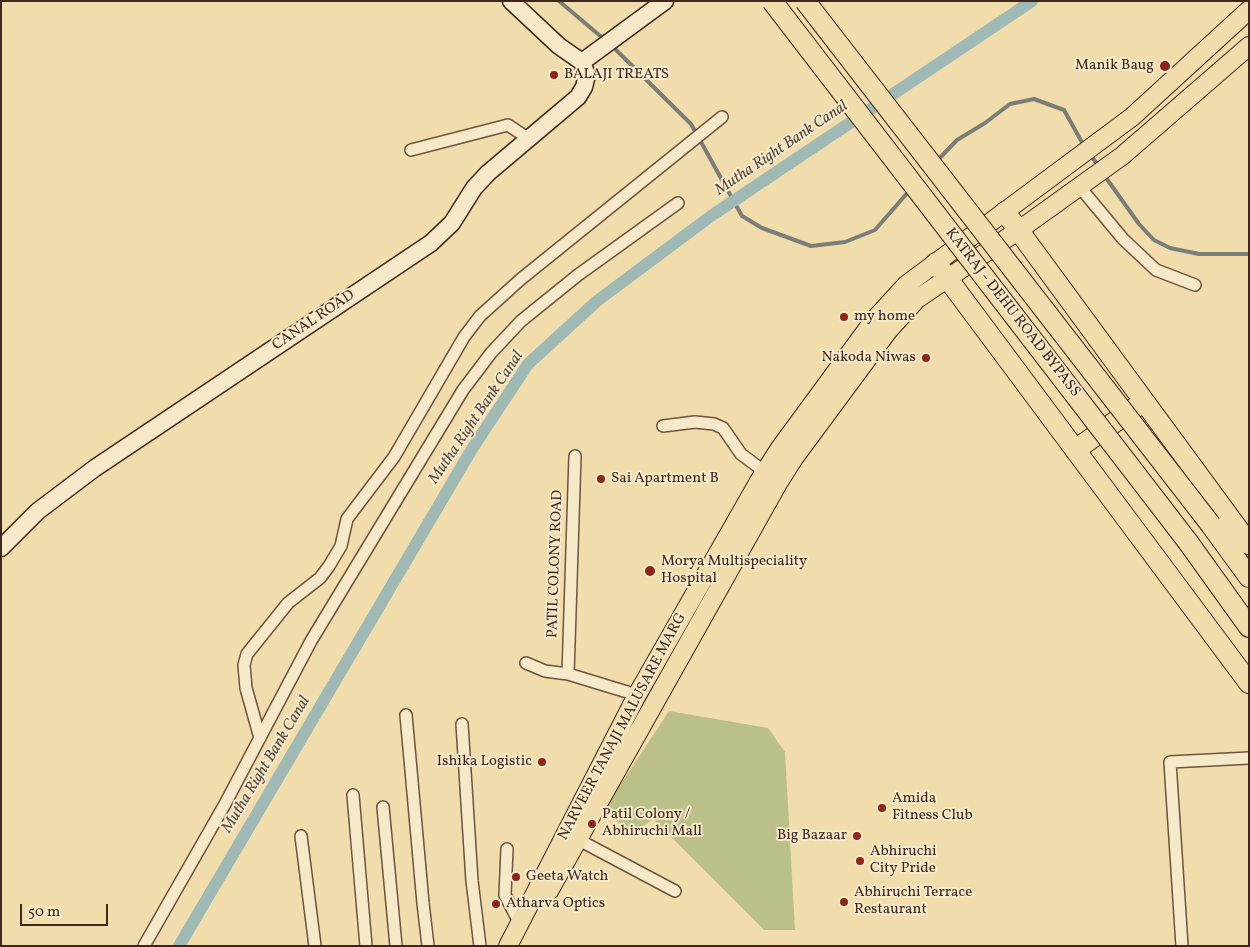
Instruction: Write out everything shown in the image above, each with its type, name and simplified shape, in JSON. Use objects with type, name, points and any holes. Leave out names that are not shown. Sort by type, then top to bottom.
[{"type":"highway","name":"KATRAJ - DEHU ROAD BYPASS","points":[[772,1],[1188,542],[1249,627]]},
{"type":"highway","name":"KATRAJ - DEHU ROAD BYPASS","points":[[805,1],[1211,525],[1249,577]]},
{"type":"highway","points":[[1005,212],[1249,544]]},
{"type":"highway","points":[[942,271],[1249,683]]},
{"type":"highway","points":[[1075,450],[1144,401]]},
{"type":"main road","name":"NARVEER TANAJI MALUSARE MARG","points":[[519,946],[577,839],[794,458],[894,324],[942,271],[1005,212],[1076,157],[1110,134],[1249,10]]},
{"type":"main road","name":"NARVEER TANAJI MALUSARE MARG","points":[[508,946],[636,695],[765,472],[780,448],[874,320],[906,286],[942,271],[1019,230],[1122,156],[1249,46]]},
{"type":"street","points":[[512,1],[559,46],[582,62],[665,1]]},
{"type":"street","name":"CANAL ROAD","points":[[1,548],[38,511],[95,468],[432,243],[452,223],[474,188],[578,97],[588,75],[582,62]]},
{"type":"street","points":[[260,738],[246,688],[244,665],[247,654],[288,603],[320,578],[329,566],[341,546],[347,519],[394,457],[474,323],[521,279],[692,140],[722,118]]},
{"type":"street","points":[[411,150],[508,125],[529,139]]},
{"type":"street","points":[[1085,182],[1122,239],[1156,270],[1195,284]]},
{"type":"street","points":[[144,946],[225,804],[321,624],[463,390],[491,353],[521,321],[578,275],[678,203]]},
{"type":"street","points":[[663,426],[695,422],[714,424],[723,428],[741,454],[765,472]]},
{"type":"street","name":"PATIL COLONY ROAD","points":[[568,674],[575,456]]},
{"type":"street","points":[[526,663],[545,671],[568,674],[636,695]]},
{"type":"street","points":[[406,715],[422,903],[428,946]]},
{"type":"street","points":[[462,724],[472,881],[480,946]]},
{"type":"street","points":[[1182,946],[1170,762],[1249,758]]},
{"type":"street","points":[[353,795],[366,946]]},
{"type":"street","points":[[383,807],[396,946]]},
{"type":"street","points":[[301,836],[315,946]]},
{"type":"street","points":[[577,839],[674,891]]},
{"type":"street","points":[[507,849],[505,895],[519,922]]},
{"type":"green space","points":[[669,711],[768,728],[785,752],[795,930],[764,930],[653,819],[630,836],[605,808]]},
{"type":"waterway","points":[[559,1],[605,40]]},
{"type":"waterway","name":"Mutha Right Bank Canal","points":[[179,946],[472,449],[528,364],[597,301],[711,216],[1032,1]]},
{"type":"waterway","points":[[612,46],[691,124],[742,216],[762,228],[811,246],[845,242],[875,230],[909,191]]},
{"type":"waterway","points":[[936,162],[957,140],[985,123],[1010,104],[1034,99],[1064,110],[1084,146]]},
{"type":"waterway","points":[[1090,154],[1099,167]]},
{"type":"waterway","points":[[1104,175],[1139,224],[1154,240],[1170,248],[1199,254],[1249,254]]},
{"type":"place","name":"Manik Baug","points":[[1165,66]]},
{"type":"place","name":"BALAJI TREATS","points":[[554,75]]},
{"type":"place","name":"my home","points":[[844,317]]},
{"type":"place","name":"Nakoda Niwas","points":[[926,358]]},
{"type":"place","name":"Sai Apartment B","points":[[601,479]]},
{"type":"place","name":"Morya Multispeciality Hospital","points":[[650,571]]},
{"type":"place","name":"Ishika Logistic","points":[[542,762]]},
{"type":"place","name":"Amida Fitness Club","points":[[882,808]]},
{"type":"place","name":"Patil Colony / Abhiruchi Mall","points":[[592,824]]},
{"type":"place","name":"Big Bazaar","points":[[857,836]]},
{"type":"place","name":"Abhiruchi City Pride","points":[[860,861]]},
{"type":"place","name":"Geeta Watch","points":[[516,877]]},
{"type":"place","name":"Abhiruchi Terrace Restaurant","points":[[844,902]]},
{"type":"place","name":"Atharva Optics","points":[[496,904]]}]
